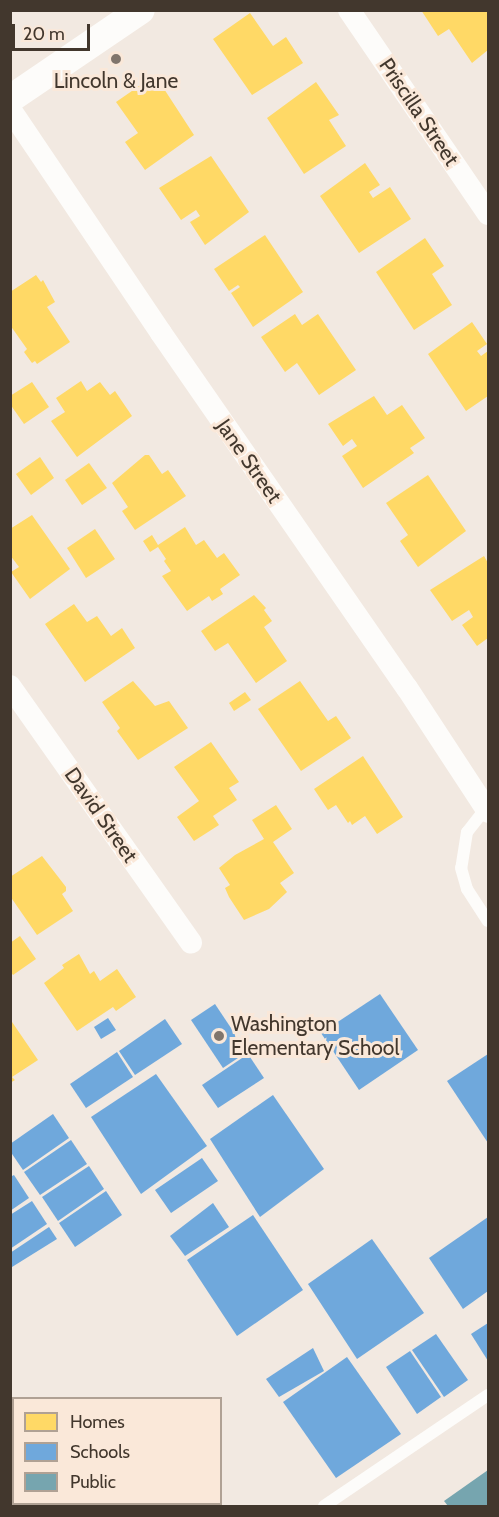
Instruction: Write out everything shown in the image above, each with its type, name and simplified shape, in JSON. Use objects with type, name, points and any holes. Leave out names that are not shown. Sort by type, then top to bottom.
[{"type":"street","points":[[10,99],[141,10]]},
{"type":"street","name":"Priscilla Street","points":[[349,10],[489,214]]},
{"type":"street","name":"Jane Street","points":[[10,109],[161,333],[407,688],[487,810]]},
{"type":"street","name":"David Street","points":[[10,686],[191,943]]},
{"type":"lane","points":[[487,810],[467,832],[461,868],[467,889],[489,921]]},
{"type":"lane","points":[[324,1506],[489,1395]]},
{"type":"building: Homes","points":[[421,10],[488,10],[488,50],[472,63],[449,29],[438,36]]},
{"type":"building: Homes","points":[[250,13],[273,46],[286,37],[303,63],[252,95],[213,39]]},
{"type":"building: Homes","points":[[155,75],[194,135],[145,170],[125,142],[138,133],[116,102]]},
{"type":"building: Homes","points":[[316,82],[339,115],[329,120],[346,146],[304,174],[267,118]]},
{"type":"building: Homes","points":[[211,156],[249,212],[205,245],[190,222],[200,216],[196,210],[181,220],[159,188]]},
{"type":"building: Homes","points":[[365,163],[380,185],[369,192],[373,198],[390,187],[411,219],[359,253],[320,196]]},
{"type":"building: Homes","points":[[265,235],[303,292],[253,327],[231,293],[240,287],[238,285],[229,291],[214,269]]},
{"type":"building: Homes","points":[[425,238],[444,266],[432,274],[452,305],[414,330],[376,272]]},
{"type":"building: Homes","points":[[36,275],[41,282],[43,280],[55,302],[47,307],[70,342],[37,364],[35,361],[32,363],[24,352],[27,349],[10,325],[10,292]]},
{"type":"building: Homes","points":[[295,314],[302,325],[318,314],[356,370],[319,395],[297,363],[285,372],[261,337]]},
{"type":"building: Homes","points":[[472,322],[487,344],[477,351],[481,356],[488,351],[488,396],[466,411],[428,354]]},
{"type":"building: Homes","points":[[81,381],[87,391],[100,382],[110,395],[115,391],[132,416],[77,457],[51,421],[65,412],[56,398]]},
{"type":"building: Homes","points":[[32,382],[49,407],[24,424],[10,404],[10,396]]},
{"type":"building: Homes","points":[[374,396],[387,415],[402,405],[425,438],[410,448],[414,453],[363,488],[342,456],[357,446],[352,439],[343,446],[328,424]]},
{"type":"building: Homes","points":[[145,455],[149,455],[162,474],[168,470],[186,496],[135,530],[122,511],[128,507],[112,483]]},
{"type":"building: Homes","points":[[40,457],[54,478],[31,495],[16,474]]},
{"type":"building: Homes","points":[[89,463],[107,488],[82,505],[65,480]]},
{"type":"building: Homes","points":[[428,475],[466,531],[418,567],[400,541],[408,535],[386,503]]},
{"type":"building: Homes","points":[[32,515],[70,569],[30,599],[11,572],[19,567],[10,555],[10,529]]},
{"type":"building: Homes","points":[[185,527],[196,545],[204,540],[217,558],[224,553],[240,575],[220,589],[223,594],[212,601],[209,596],[187,611],[162,576],[171,571],[164,561],[166,559],[158,547],[150,552],[143,541],[152,535],[158,545]]},
{"type":"building: Homes","points":[[95,529],[115,559],[86,578],[67,548]]},
{"type":"building: Homes","points":[[484,556],[488,563],[488,638],[477,646],[462,625],[473,617],[469,610],[452,621],[430,590]]},
{"type":"building: Homes","points":[[254,595],[266,608],[264,610],[272,621],[264,627],[287,661],[256,683],[228,643],[215,651],[201,631]]},
{"type":"building: Homes","points":[[74,604],[87,622],[97,616],[111,636],[122,628],[135,648],[85,682],[45,624]]},
{"type":"building: Homes","points":[[133,681],[155,706],[169,701],[188,728],[138,760],[117,731],[120,728],[102,702]]},
{"type":"building: Homes","points":[[300,681],[328,721],[336,716],[351,738],[301,771],[258,709]]},
{"type":"building: Homes","points":[[245,692],[251,700],[234,711],[229,703]]},
{"type":"building: Homes","points":[[211,742],[239,782],[229,788],[237,800],[213,816],[219,825],[194,841],[177,817],[199,801],[174,767]]},
{"type":"building: Homes","points":[[363,756],[403,817],[377,834],[365,816],[352,825],[350,821],[348,823],[336,805],[328,810],[314,789]]},
{"type":"building: Homes","points":[[276,805],[292,829],[273,842],[294,873],[280,883],[287,892],[269,909],[244,920],[229,897],[225,888],[230,885],[219,868],[235,855],[264,839],[252,820]]},
{"type":"building: Homes","points":[[42,856],[66,887],[66,891],[62,894],[73,911],[37,935],[10,896],[10,877]]},
{"type":"building: Homes","points":[[20,936],[36,959],[13,975],[10,971],[10,943]]},
{"type":"building: Homes","points":[[79,954],[90,974],[94,971],[100,981],[117,969],[136,997],[116,1011],[113,1007],[77,1031],[44,983],[64,968],[62,965]]},
{"type":"building: Homes","points":[[10,1019],[38,1060],[12,1077],[15,1080],[10,1083]]},
{"type":"building: Schools","points":[[380,994],[418,1050],[359,1090],[321,1033]]},
{"type":"building: Schools","name":"Washington Elementary School","points":[[215,1004],[247,1052],[223,1068],[191,1020]]},
{"type":"building: Schools","points":[[108,1018],[116,1030],[101,1039],[94,1027]]},
{"type":"building: Schools","name":"Washington Elementary School","points":[[165,1019],[182,1044],[135,1075],[119,1051]]},
{"type":"building: Schools","points":[[117,1052],[133,1077],[86,1108],[70,1084]]},
{"type":"building: Schools","name":"Washington Elementary School","points":[[248,1054],[264,1078],[218,1108],[202,1085]]},
{"type":"building: Schools","points":[[488,1054],[488,1143],[447,1081]]},
{"type":"building: Schools","points":[[156,1074],[207,1146],[141,1194],[91,1117]]},
{"type":"building: Schools","points":[[273,1095],[324,1169],[260,1217],[210,1139]]},
{"type":"building: Schools","points":[[53,1114],[69,1138],[23,1170],[10,1151],[10,1144]]},
{"type":"building: Schools","points":[[71,1140],[87,1164],[40,1195],[24,1172]]},
{"type":"building: Schools","points":[[202,1158],[218,1181],[171,1213],[155,1190]]},
{"type":"building: Schools","points":[[89,1166],[104,1189],[58,1221],[42,1197]]},
{"type":"building: Schools","points":[[14,1175],[29,1198],[10,1211],[10,1177]]},
{"type":"building: Schools","points":[[106,1191],[122,1215],[75,1247],[59,1223]]},
{"type":"building: Schools","points":[[32,1201],[47,1224],[10,1249],[10,1215]]},
{"type":"building: Schools","points":[[213,1203],[229,1227],[185,1256],[170,1236]]},
{"type":"building: Schools","points":[[253,1215],[303,1290],[237,1336],[187,1260]]},
{"type":"building: Schools","points":[[488,1217],[488,1291],[463,1309],[429,1258]]},
{"type":"building: Schools","points":[[49,1227],[57,1239],[12,1267],[10,1253]]},
{"type":"building: Schools","points":[[372,1239],[424,1313],[357,1359],[308,1284]]},
{"type":"building: Schools","points":[[488,1323],[488,1361],[471,1334]]},
{"type":"building: Schools","points":[[436,1334],[468,1380],[444,1397],[412,1350]]},
{"type":"building: Schools","points":[[313,1348],[324,1371],[279,1397],[266,1379]]},
{"type":"building: Schools","points":[[410,1351],[441,1397],[417,1414],[386,1367]]},
{"type":"building: Schools","points":[[347,1357],[401,1434],[336,1478],[283,1402]]},
{"type":"building: Public","points":[[488,1470],[488,1506],[448,1506],[444,1501]]},
{"type":"place","name":"Lincoln & Jane","points":[[116,59]]},
{"type":"place","name":"Washington Elementary School","points":[[219,1036]]}]
